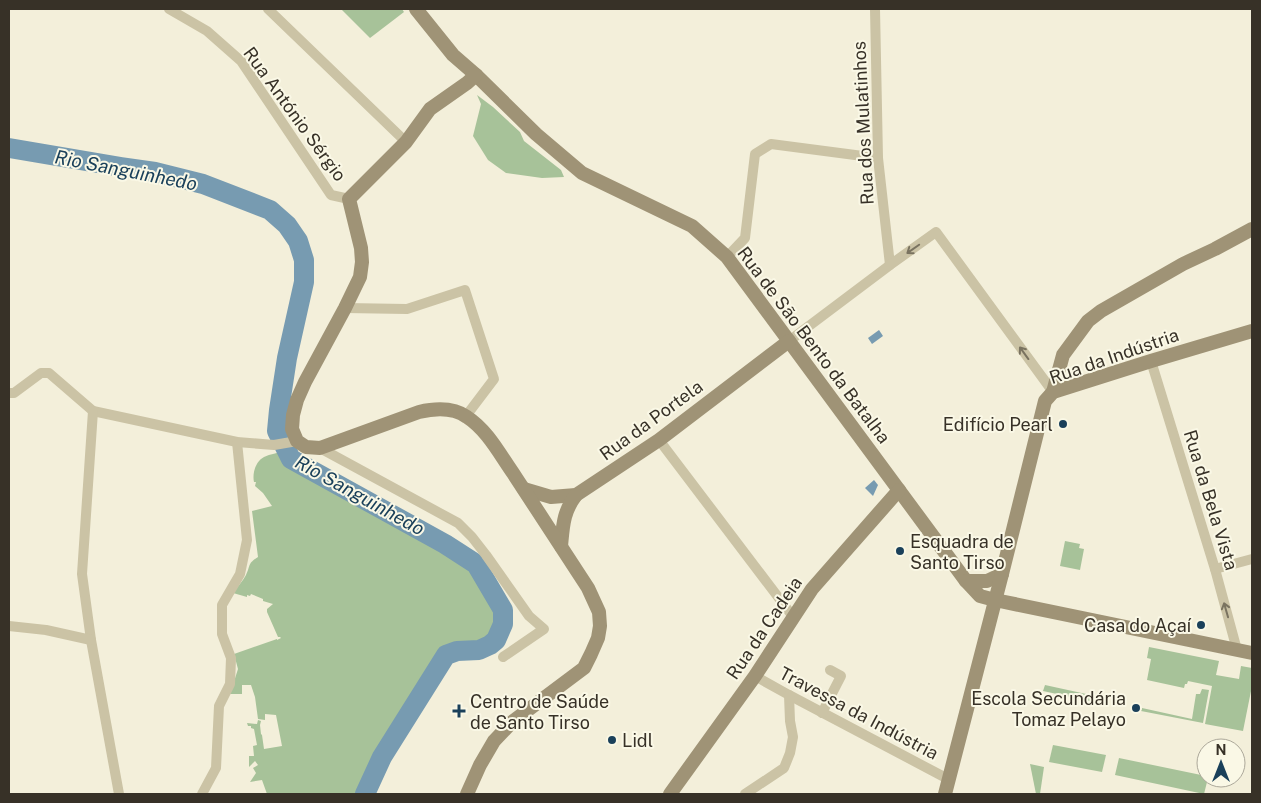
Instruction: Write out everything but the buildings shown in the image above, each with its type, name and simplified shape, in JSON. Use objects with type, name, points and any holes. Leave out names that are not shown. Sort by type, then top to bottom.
[{"type":"street","name":"Rua António Sérgio","points":[[169,9],[207,31],[241,61],[331,195],[349,199]]},
{"type":"street","points":[[268,9],[406,142]]},
{"type":"street","name":"Rua de São Bento da Batalha","points":[[416,9],[453,55],[536,134],[582,173],[692,226],[727,257],[966,581],[980,596],[1252,653]]},
{"type":"street","name":"Rua dos Mulatinhos","points":[[875,9],[878,158],[890,265]]},
{"type":"street","points":[[294,442],[292,429],[293,415],[297,400],[360,277],[361,248],[349,199],[406,142],[430,109],[476,75]]},
{"type":"street","points":[[727,257],[745,238],[755,154],[771,144],[878,158]]},
{"type":"street","points":[[1053,392],[1063,355],[1088,322],[1100,311],[1183,264],[1252,229]]},
{"type":"street","points":[[789,341],[936,232],[1053,392]]},
{"type":"street","points":[[345,308],[407,309],[465,290],[494,379],[466,416]]},
{"type":"street","name":"Rua da Indústria","points":[[945,794],[1045,401],[1053,392],[1252,332]]},
{"type":"street","name":"Rua da Portela","points":[[524,489],[551,497],[576,495],[659,440],[789,341]]},
{"type":"street","name":"Rua da Bela Vista","points":[[1151,361],[1238,650]]},
{"type":"street","points":[[9,393],[14,393],[41,373],[49,373],[93,411],[236,442],[274,445],[294,442],[306,447],[320,448],[432,409],[456,411],[466,416],[483,430],[588,588],[599,612],[600,626],[598,638],[584,668],[512,722],[494,741],[480,765],[467,794]]},
{"type":"street","points":[[93,411],[82,574],[119,794]]},
{"type":"street","points":[[659,440],[794,618]]},
{"type":"street","points":[[202,794],[216,768],[220,706],[230,684],[231,658],[222,634],[222,605],[240,574],[247,540],[236,442]]},
{"type":"street","points":[[320,448],[458,523],[472,537],[491,561],[528,616],[544,629],[503,657]]},
{"type":"street","name":"Rua da Cadeia","points":[[670,794],[755,676],[812,589],[899,490]]},
{"type":"street","points":[[561,546],[565,513],[576,495]]},
{"type":"street","points":[[1215,570],[1252,559]]},
{"type":"street","points":[[966,581],[986,581],[1002,574]]},
{"type":"street","points":[[9,626],[46,630],[92,640]]},
{"type":"street","points":[[822,713],[841,676],[830,670]]},
{"type":"street","name":"Travessa da Indústria","points":[[755,676],[948,779]]},
{"type":"street","points":[[746,794],[784,768],[790,753],[793,737],[789,695]]},
{"type":"green space","points":[[341,9],[402,9],[404,12],[370,38]]},
{"type":"green space","points":[[477,95],[520,132],[524,141],[561,170],[564,177],[542,178],[506,173],[488,160],[473,136],[481,104]]},
{"type":"green space","points":[[284,451],[291,462],[443,546],[474,566],[498,606],[501,620],[496,635],[490,642],[479,647],[444,652],[379,756],[363,794],[267,794],[262,780],[250,782],[256,773],[253,768],[258,765],[255,761],[249,767],[249,756],[254,756],[253,746],[257,745],[254,729],[248,726],[247,723],[257,724],[258,720],[261,721],[264,749],[282,746],[276,715],[265,714],[265,720],[258,719],[251,685],[242,685],[242,694],[230,694],[238,669],[234,654],[281,638],[278,637],[267,612],[267,609],[273,604],[251,594],[250,596],[247,595],[247,597],[233,593],[245,577],[251,563],[258,557],[252,511],[272,506],[263,493],[255,486],[255,468],[264,457]]},
{"type":"green space","points":[[1065,541],[1080,544],[1079,548],[1084,549],[1080,570],[1060,566]]},
{"type":"green space","points":[[1149,647],[1219,661],[1216,675],[1239,679],[1241,666],[1252,668],[1252,686],[1243,731],[1205,724],[1212,686],[1188,681],[1184,688],[1147,680],[1151,659],[1147,658]]},
{"type":"green space","points":[[1045,685],[1109,699],[1108,705],[1043,691]]},
{"type":"green space","points":[[1202,689],[1209,690],[1203,723],[1141,711],[1142,708],[1192,719],[1196,694],[1200,694]]},
{"type":"green space","points":[[1053,745],[1106,755],[1102,772],[1049,762]]},
{"type":"green space","points":[[1119,758],[1196,774],[1196,788],[1206,788],[1204,794],[1115,775]]},
{"type":"green space","points":[[1030,764],[1044,767],[1040,794],[1036,794]]},
{"type":"water","points":[[879,330],[883,336],[872,344],[868,338]]},
{"type":"water","points":[[874,480],[878,485],[873,496],[865,488]]},
{"type":"waterway","name":"Rio Sanguinhedo","points":[[9,148],[155,172],[203,184],[270,210],[287,225],[298,241],[304,260],[304,282],[287,358],[277,431],[291,459],[445,544],[476,564],[503,610],[503,624],[496,640],[490,645],[479,650],[457,651],[446,655],[382,757],[365,794]]},
{"type":"place","name":"Edifício Pearl","points":[[1063,424]]},
{"type":"place","name":"Esquadra de Santo Tirso","points":[[900,551]]},
{"type":"place","name":"Casa do Açaí","points":[[1201,625]]},
{"type":"place","name":"Escola Secundária Tomaz Pelayo","points":[[1136,708]]},
{"type":"place","name":"Centro de Saúde de Santo Tirso","points":[[459,711]]},
{"type":"place","name":"Lidl","points":[[612,740]]}]
